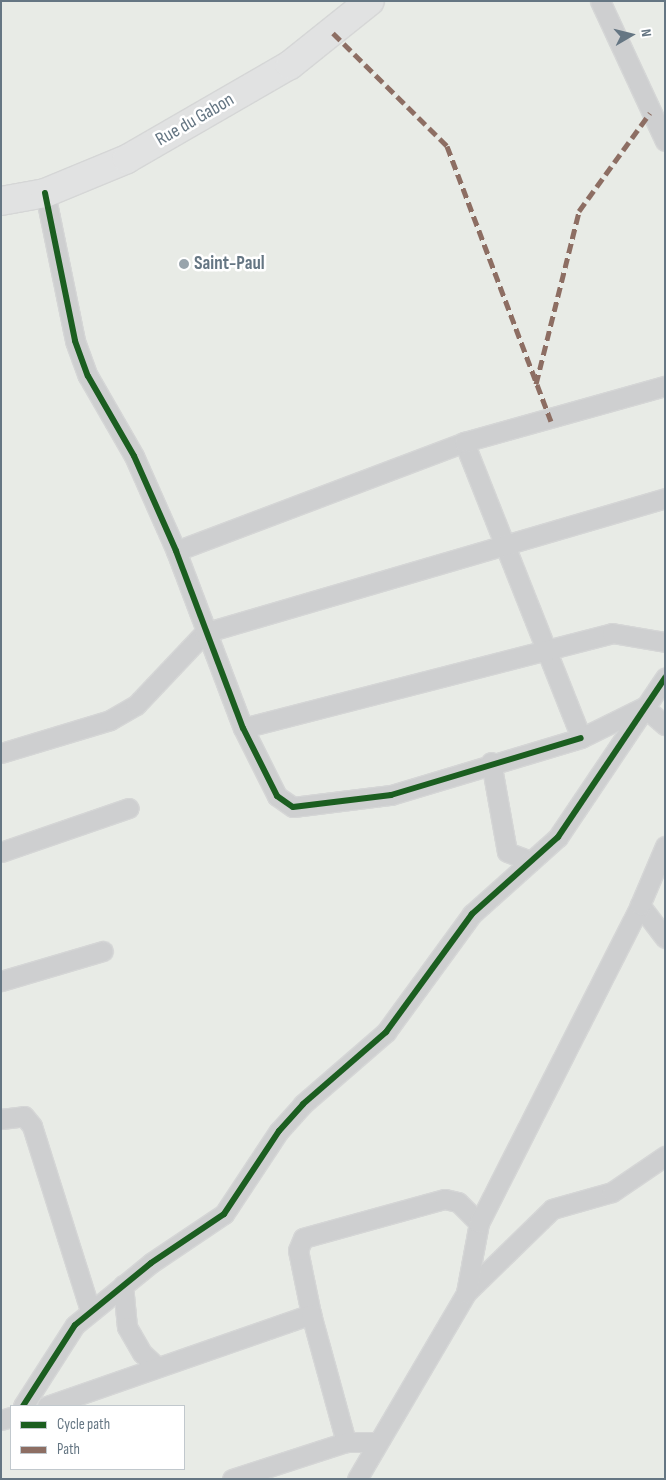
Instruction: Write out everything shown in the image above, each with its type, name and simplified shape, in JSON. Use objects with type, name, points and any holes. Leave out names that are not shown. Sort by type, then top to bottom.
[{"type":"highway","name":"Rue du Gabon","points":[[1,201],[45,193],[127,159],[203,117],[290,65],[370,1]]},
{"type":"street","points":[[600,1],[665,141]]},
{"type":"street","points":[[45,193],[78,350],[102,407],[134,456],[176,551],[204,634],[243,728],[263,775],[277,796],[293,807],[390,795],[491,762],[549,751],[581,738],[644,707]]},
{"type":"street","points":[[176,551],[464,442],[665,386]]},
{"type":"street","points":[[464,442],[507,545],[581,738]]},
{"type":"street","points":[[1,752],[110,720],[127,710],[168,676],[204,634],[665,498]]},
{"type":"street","points":[[243,728],[612,633],[665,642]]},
{"type":"street","points":[[24,1405],[75,1325],[90,1310],[123,1285],[224,1214],[280,1131],[333,1074],[386,1032],[472,914],[528,860],[558,837],[583,806],[644,707],[665,678]]},
{"type":"street","points":[[644,707],[665,725]]},
{"type":"street","points":[[491,762],[507,852],[528,860]]},
{"type":"street","points":[[1,852],[129,808]]},
{"type":"street","points":[[466,1293],[479,1223],[640,905],[665,846]]},
{"type":"street","points":[[640,905],[665,938]]},
{"type":"street","points":[[1,981],[103,951]]},
{"type":"street","points":[[1,1119],[24,1116],[32,1126],[90,1310]]},
{"type":"street","points":[[357,1479],[376,1442],[466,1293],[552,1209],[612,1192],[665,1156]]},
{"type":"street","points":[[346,1442],[311,1314],[298,1250],[303,1238],[445,1199],[458,1202],[479,1223]]},
{"type":"street","points":[[123,1285],[127,1327],[142,1353],[156,1367]]},
{"type":"street","points":[[49,1405],[311,1314]]},
{"type":"street","points":[[232,1479],[346,1442],[376,1442]]},
{"type":"shaded area","points":[[1,1],[665,1],[665,1479],[1,1479]]},
{"type":"marked path","points":[[333,33],[447,146],[551,421]]},
{"type":"marked path","points":[[536,384],[579,211],[650,113]]},
{"type":"cycle path","points":[[45,193],[75,341],[88,376],[134,456],[176,551],[243,728],[277,796],[293,807],[391,795],[581,738]]},
{"type":"cycle path","points":[[24,1405],[75,1325],[151,1263],[224,1214],[279,1131],[303,1104],[386,1032],[472,914],[558,837],[665,678]]},
{"type":"place","name":"Saint-Paul","points":[[184,264]]}]
